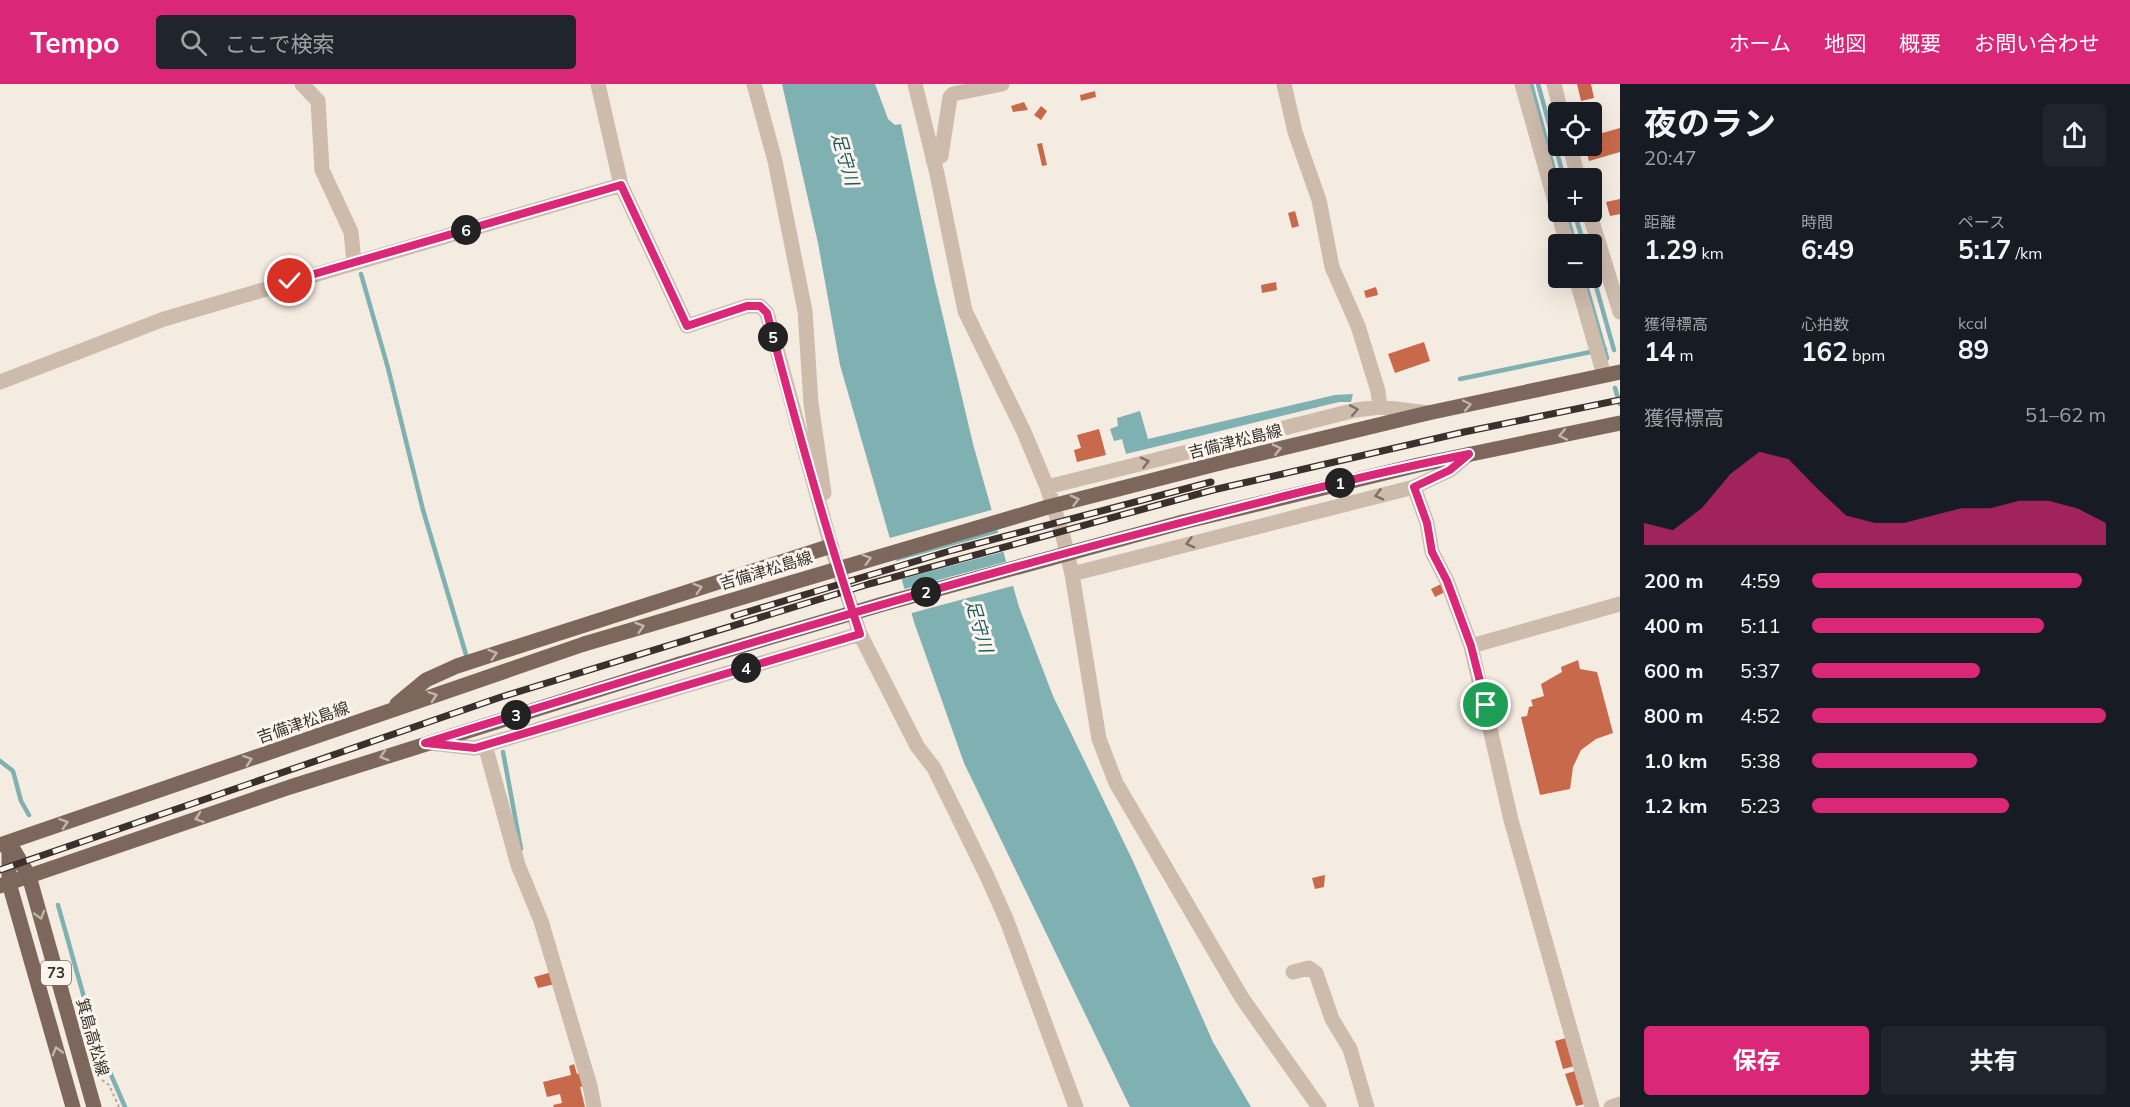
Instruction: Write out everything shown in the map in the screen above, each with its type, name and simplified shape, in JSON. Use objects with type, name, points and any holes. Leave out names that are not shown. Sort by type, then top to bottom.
[{"type":"main road","name":"吉備津松島線","points":[[4,844],[584,644],[1025,514],[1220,463],[1428,413],[1620,372]]},
{"type":"main road","points":[[5,884],[425,743],[680,663],[927,592],[1183,522],[1469,454],[1620,423]]},
{"type":"main road","points":[[387,712],[426,680],[457,666],[831,546]]},
{"type":"main road","name":"箕島高松線","points":[[4,844],[29,876],[94,1107]]},
{"type":"main road","name":"73","points":[[4,844],[5,884],[73,1107]]},
{"type":"street","points":[[302,84],[318,101],[322,170],[351,232],[354,262]]},
{"type":"street","points":[[598,84],[621,185],[687,326],[747,306],[760,306],[767,313],[825,517],[831,546],[860,634],[918,746],[934,768],[986,874],[1007,921],[1076,1107]]},
{"type":"street","points":[[754,84],[775,161],[805,311],[811,404],[824,481],[825,517]]},
{"type":"street","points":[[915,84],[965,311],[1024,432],[1047,487],[1072,573],[1099,740],[1116,783],[1242,998],[1319,1107]]},
{"type":"street","points":[[933,160],[941,156],[950,97],[953,94],[1002,84]]},
{"type":"street","points":[[1284,84],[1295,132],[1319,200],[1332,267],[1358,326],[1378,391],[1380,406]]},
{"type":"street","points":[[1522,84],[1564,234]]},
{"type":"street","points":[[1554,84],[1558,102]]},
{"type":"street","points":[[0,382],[164,319],[621,185]]},
{"type":"street","points":[[1592,222],[1620,312]]},
{"type":"street","points":[[1579,288],[1604,375]]},
{"type":"street","points":[[1047,487],[1310,419],[1380,406],[1428,413]]},
{"type":"street","points":[[1072,573],[1414,487],[1450,470],[1469,454]]},
{"type":"street","points":[[1414,487],[1427,523],[1432,552],[1447,581],[1471,646],[1512,820],[1592,1107]]},
{"type":"street","points":[[1471,646],[1620,604]]},
{"type":"street","points":[[425,743],[475,748],[860,634]]},
{"type":"street","points":[[485,745],[518,865],[541,921],[590,1086],[594,1107]]},
{"type":"street","points":[[1293,972],[1309,968],[1316,973],[1332,1018],[1350,1049],[1367,1107]]},
{"type":"street","points":[[1611,1107],[1620,1104]]},
{"type":"path","points":[[100,1079],[109,1084],[119,1107]]},
{"type":"water","name":"足守川","points":[[782,84],[875,84],[888,119],[895,125],[901,124],[934,279],[973,444],[1019,607],[1053,696],[1132,859],[1213,1042],[1251,1107],[1130,1107],[964,763],[914,622],[840,365],[818,243]]},
{"type":"water","points":[[1353,394],[1351,402],[1339,402],[1126,454],[1122,439],[1114,441],[1110,429],[1118,426],[1117,418],[1140,411],[1148,439],[1335,395]]},
{"type":"pier","points":[[995,509],[1000,529],[892,559],[886,539]]},
{"type":"pier","points":[[1001,532],[1006,551],[898,580],[893,562]]},
{"type":"pier","points":[[1009,561],[1016,585],[908,614],[901,590]]},
{"type":"building","points":[[1577,84],[1591,84],[1594,98],[1581,101]]},
{"type":"building","points":[[1095,91],[1096,97],[1081,101],[1080,95]]},
{"type":"building","points":[[1024,102],[1028,110],[1013,112],[1011,106]]},
{"type":"building","points":[[1041,106],[1047,111],[1041,120],[1034,115]]},
{"type":"building","points":[[1620,128],[1620,152],[1589,161],[1588,156],[1602,156],[1602,133]]},
{"type":"building","points":[[1042,143],[1047,165],[1042,166],[1037,144]]},
{"type":"building","points":[[1620,199],[1620,214],[1610,216],[1606,202]]},
{"type":"building","points":[[1295,211],[1299,226],[1292,228],[1288,213]]},
{"type":"building","points":[[1276,282],[1277,290],[1262,293],[1261,285]]},
{"type":"building","points":[[1376,287],[1378,295],[1366,298],[1364,291]]},
{"type":"building","points":[[1424,342],[1430,361],[1395,373],[1388,354]]},
{"type":"building","points":[[1099,429],[1106,455],[1077,462],[1074,450],[1081,448],[1077,435]]},
{"type":"building","points":[[1445,582],[1449,590],[1435,597],[1431,589]]},
{"type":"building","points":[[1578,660],[1580,669],[1597,672],[1613,733],[1596,739],[1581,750],[1573,767],[1570,789],[1540,795],[1521,717],[1527,716],[1529,707],[1533,706],[1531,700],[1544,696],[1541,684],[1562,672],[1561,667]]},
{"type":"building","points":[[1325,875],[1324,887],[1315,889],[1312,878]]},
{"type":"building","points":[[552,972],[555,984],[538,988],[534,977]]},
{"type":"building","points":[[1570,1037],[1575,1066],[1563,1069],[1555,1041]]},
{"type":"building","points":[[574,1064],[577,1074],[581,1073],[585,1086],[580,1087],[585,1107],[554,1107],[553,1105],[562,1103],[560,1094],[547,1097],[543,1082],[571,1075],[569,1066]]},
{"type":"building","points":[[1575,1071],[1585,1104],[1576,1106],[1565,1074]]},
{"type":"waterway","points":[[1531,84],[1553,168]]},
{"type":"waterway","points":[[1538,84],[1561,168]]},
{"type":"waterway","points":[[1569,222],[1572,234]]},
{"type":"waterway","points":[[1577,222],[1581,234]]},
{"type":"waterway","points":[[361,274],[388,368],[423,510],[467,658]]},
{"type":"waterway","points":[[1587,288],[1607,358]]},
{"type":"waterway","points":[[1597,288],[1614,350]]},
{"type":"waterway","points":[[1460,379],[1605,349]]},
{"type":"waterway","points":[[1615,388],[1620,404]]},
{"type":"waterway","points":[[503,752],[521,849]]},
{"type":"waterway","points":[[0,761],[13,771],[21,801],[29,815]]},
{"type":"waterway","points":[[58,905],[96,1040],[125,1107]]},
{"type":"railway","points":[[0,870],[501,697],[869,584],[1213,490],[1464,432],[1620,400]]},
{"type":"railway","points":[[734,616],[953,550],[1211,482]]},
{"type":"route","points":[[290,281],[621,185],[687,326],[747,306],[760,306],[767,313],[825,517],[831,546],[845,590],[860,634],[475,748],[425,743],[680,663],[748,644],[815,624],[883,604],[1061,554],[1268,501],[1469,454],[1450,470],[1414,487],[1427,523],[1432,552],[1447,581],[1471,646],[1486,705]]}]
